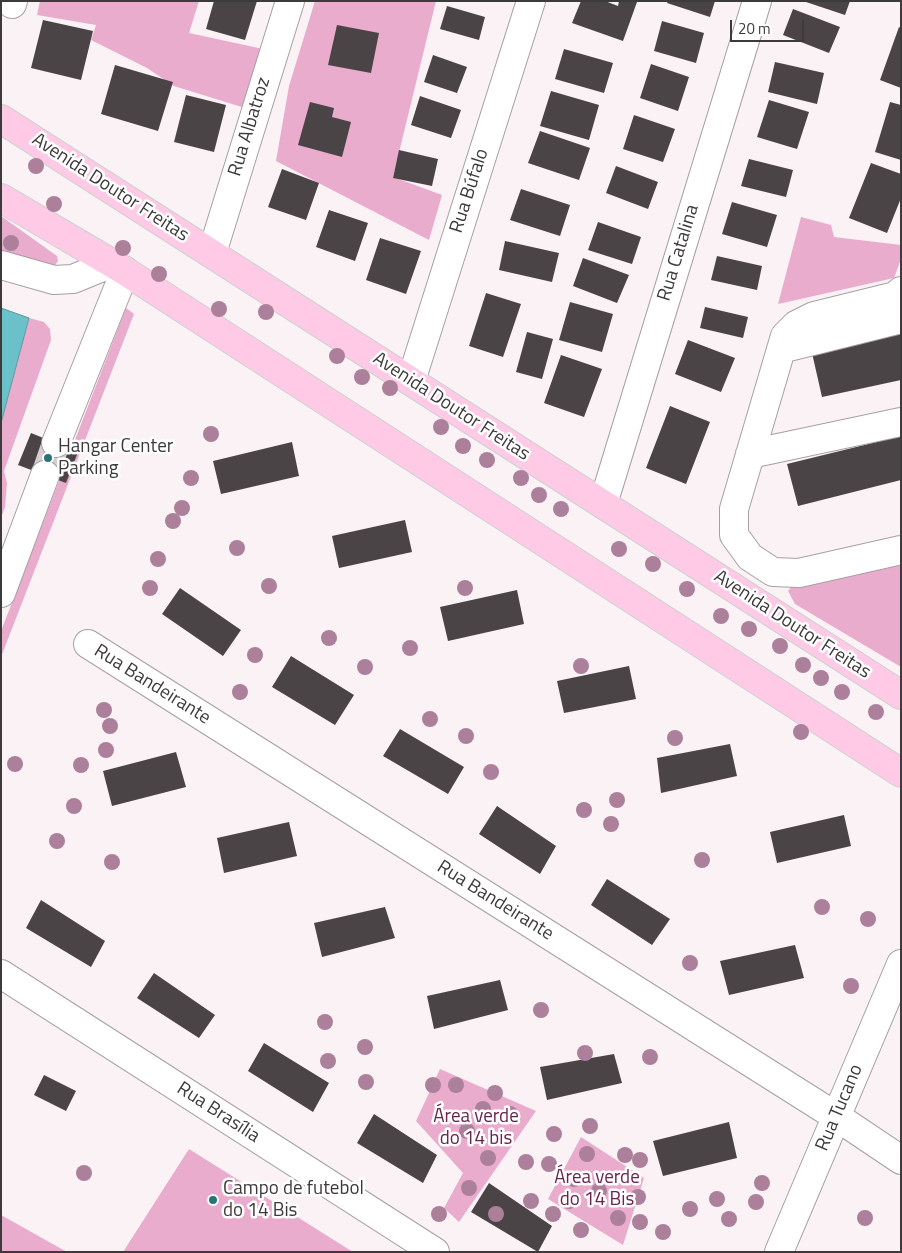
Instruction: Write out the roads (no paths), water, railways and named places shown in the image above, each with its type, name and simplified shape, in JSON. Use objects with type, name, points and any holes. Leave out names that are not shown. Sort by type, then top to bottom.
[{"type":"main road","name":"Avenida Doutor Freitas","points":[[1,118],[901,695]]},
{"type":"main road","points":[[1,198],[118,267],[901,773]]},
{"type":"street","name":"Rua Albatroz","points":[[212,253],[290,1]]},
{"type":"street","name":"Rua Búfalo","points":[[411,380],[531,1]]},
{"type":"street","name":"Rua Catalina","points":[[603,504],[606,488],[757,1]]},
{"type":"street","points":[[1,265],[54,280],[73,279],[118,267]]},
{"type":"street","points":[[56,443],[118,267]]},
{"type":"street","points":[[901,291],[895,296],[814,316],[796,325],[785,336],[734,509],[734,535],[750,557],[773,572],[799,573],[901,550]]},
{"type":"street","points":[[781,349],[901,319]]},
{"type":"street","points":[[750,454],[901,422]]},
{"type":"street","points":[[1,594],[45,475]]},
{"type":"street","name":"Rua Bandeirante","points":[[88,644],[901,1160]]},
{"type":"street","name":"Rua Tucano","points":[[779,1252],[901,964]]},
{"type":"street","name":"Rua Brasília","points":[[1,974],[435,1252]]},
{"type":"water","points":[[1,308],[29,318],[1,423]]},
{"type":"tunnel","points":[[45,475],[56,443]]},
{"type":"place","name":"Hangar Center Parking","points":[[48,458]]},
{"type":"place","name":"Campo de futebol do 14 Bis","points":[[213,1200]]},
{"type":"park label","name":"Área verde do 14 bis","points":[[476,1128]]},
{"type":"park label","name":"Área verde do 14 Bis","points":[[597,1189]]}]
